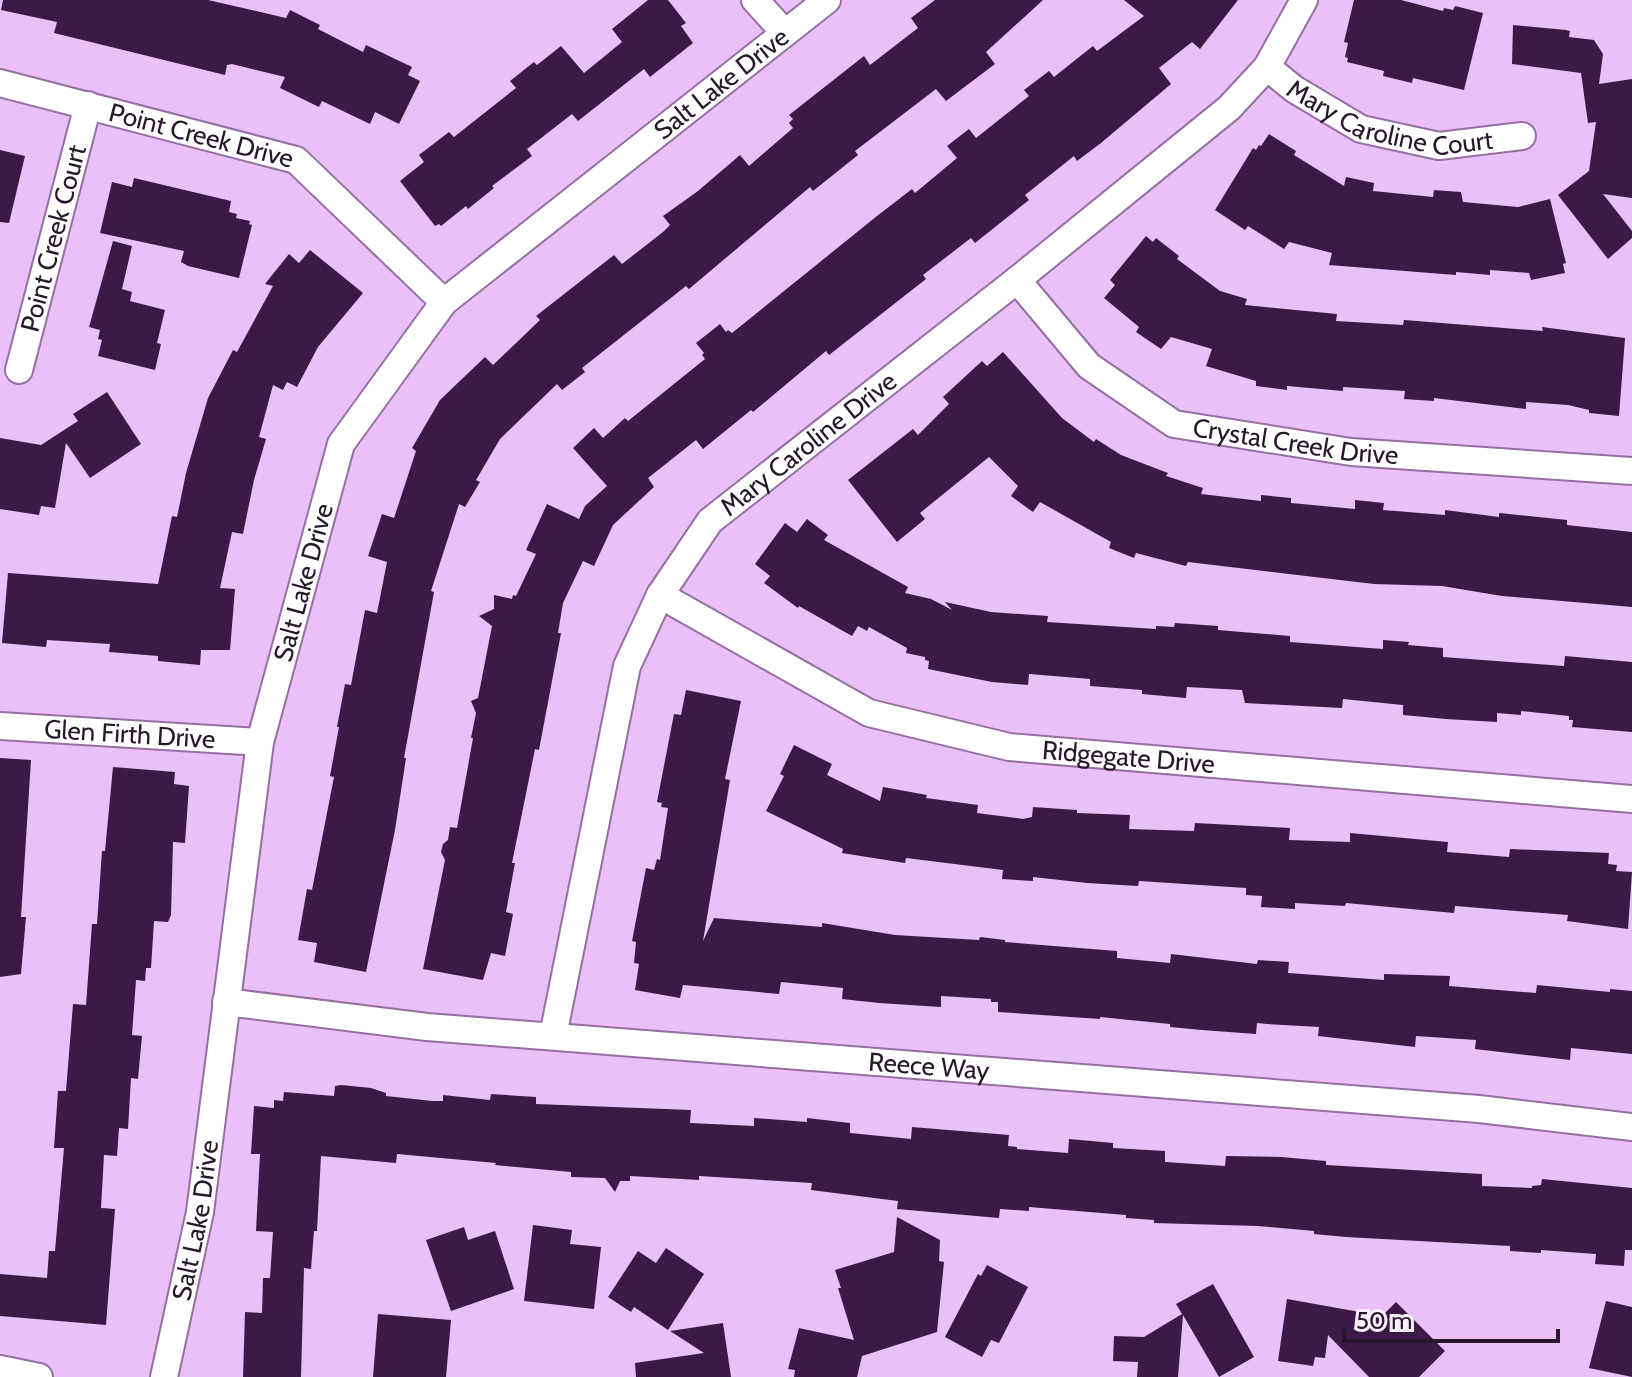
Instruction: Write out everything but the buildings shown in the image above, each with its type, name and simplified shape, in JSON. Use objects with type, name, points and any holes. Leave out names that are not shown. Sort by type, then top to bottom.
[{"type":"street","points":[[755,0],[785,33]]},
{"type":"street","name":"Salt Lake Drive","points":[[164,1377],[200,1212],[260,742],[341,444],[444,302],[827,0]]},
{"type":"street","name":"Mary Caroline Drive","points":[[553,1036],[627,666],[660,595],[710,521],[1017,280],[1229,108],[1267,67],[1304,0]]},
{"type":"street","name":"Mary Caroline Court","points":[[1267,67],[1294,89],[1361,129],[1439,146],[1522,136]]},
{"type":"street","name":"Point Creek Drive","points":[[0,83],[296,160],[444,302]]},
{"type":"street","name":"Point Creek Court","points":[[19,370],[88,105]]},
{"type":"street","name":"Crystal Creek Drive","points":[[1017,280],[1089,366],[1174,424],[1351,452],[1632,471]]},
{"type":"street","name":"Ridgegate Drive","points":[[660,595],[869,713],[1009,747],[1632,799]]},
{"type":"street","name":"Glen Firth Drive","points":[[0,726],[260,742]]},
{"type":"street","name":"Reece Way","points":[[226,1002],[427,1027],[1479,1109],[1632,1127]]},
{"type":"street","points":[[0,1369],[39,1377]]}]
